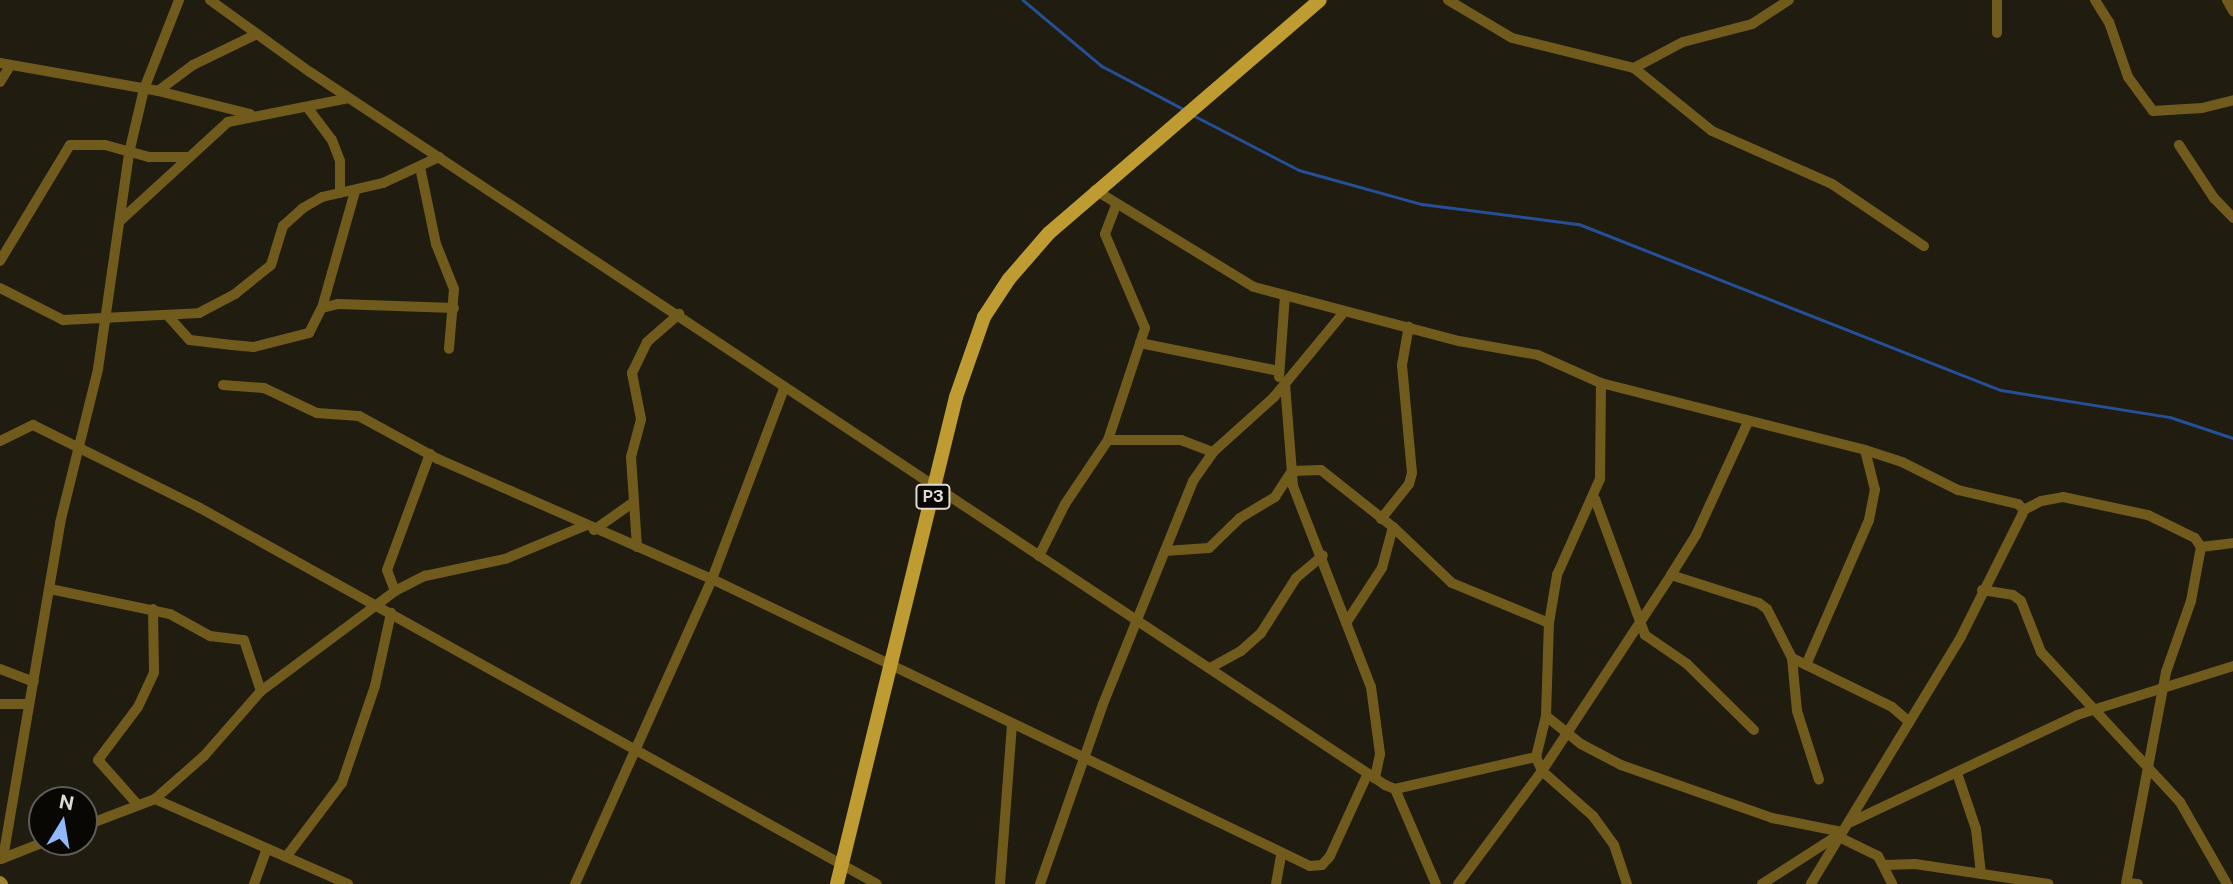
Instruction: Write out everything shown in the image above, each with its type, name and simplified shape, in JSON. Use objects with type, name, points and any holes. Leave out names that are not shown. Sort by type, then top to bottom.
[{"type":"main road","name":"P3","points":[[837,884],[893,668],[956,397],[984,317],[1009,279],[1096,190],[1248,58],[1320,0]]},
{"type":"street","points":[[1,858],[75,447],[97,369],[129,153],[144,89],[179,0]]},
{"type":"street","points":[[210,0],[349,98],[679,314],[784,388],[936,485],[1371,776],[1395,789],[1436,884]]},
{"type":"street","points":[[1448,0],[1512,38],[1634,68],[1712,131],[1832,184],[1924,246]]},
{"type":"street","points":[[1634,68],[1683,42],[1752,23],[1789,0]]},
{"type":"street","points":[[1997,0],[1997,33]]},
{"type":"street","points":[[2095,0],[2109,22],[2128,77],[2153,111],[2190,110],[2233,100]]},
{"type":"street","points":[[2228,0],[2233,11]]},
{"type":"street","points":[[158,91],[193,65],[257,34]]},
{"type":"street","points":[[0,82],[5,64],[158,91],[250,114]]},
{"type":"street","points":[[121,220],[216,131],[250,114],[349,98]]},
{"type":"street","points":[[306,107],[332,140],[340,161],[340,193]]},
{"type":"street","points":[[0,261],[70,145],[105,145],[129,153],[189,157]]},
{"type":"street","points":[[2179,145],[2214,198],[2233,218]]},
{"type":"street","points":[[0,288],[63,320],[169,317],[207,310],[235,294],[271,265],[289,219],[322,197],[355,191],[420,167],[439,157]]},
{"type":"street","points":[[420,167],[436,244],[454,289],[449,349]]},
{"type":"street","points":[[1096,190],[1223,272],[1285,296],[1344,312],[1538,355],[1601,383],[1865,450],[1902,462],[1958,490],[2010,501],[2024,510]]},
{"type":"street","points":[[169,317],[190,340],[254,347],[309,333],[322,307],[355,191]]},
{"type":"street","points":[[1039,556],[1061,511],[1108,440],[1145,328],[1140,308],[1105,234],[1116,205]]},
{"type":"street","points":[[223,385],[264,388],[317,413],[359,415],[430,454],[589,528],[712,579],[893,668],[1084,756],[1281,855],[1310,866],[1322,865],[1350,820],[1380,754],[1371,687],[1323,555],[1301,512],[1292,471],[1279,371],[1285,296]]},
{"type":"street","points":[[322,307],[352,304],[454,308]]},
{"type":"street","points":[[1041,884],[1084,756],[1189,489],[1213,452],[1282,388],[1344,312]]},
{"type":"street","points":[[637,547],[631,504],[631,457],[641,419],[632,373],[647,342],[679,314]]},
{"type":"street","points":[[1381,519],[1409,484],[1412,473],[1402,365],[1409,327]]},
{"type":"street","points":[[1140,343],[1279,371]]},
{"type":"street","points":[[1601,383],[1604,445],[1595,499],[1557,575],[1549,623],[1546,716],[1536,757],[1542,771],[1593,816],[1614,845],[1628,884]]},
{"type":"street","points":[[575,884],[712,579],[784,388]]},
{"type":"street","points":[[1458,884],[1542,771],[1671,575],[1696,535],[1748,422]]},
{"type":"street","points":[[1,439],[33,425],[200,508],[877,884]]},
{"type":"street","points":[[1108,440],[1181,440],[1213,452]]},
{"type":"street","points":[[1806,665],[1868,520],[1875,490],[1865,450]]},
{"type":"street","points":[[395,591],[387,570],[430,454]]},
{"type":"street","points":[[1292,471],[1324,471],[1393,527],[1452,583],[1549,623]]},
{"type":"street","points":[[1165,551],[1209,548],[1240,518],[1275,497],[1292,471]]},
{"type":"street","points":[[1811,884],[1961,637],[2024,510],[2041,501],[2063,497],[2148,515],[2195,538],[2202,547]]},
{"type":"street","points":[[1595,499],[1645,635],[1687,664],[1754,730]]},
{"type":"street","points":[[98,821],[155,799],[204,757],[261,691],[395,591],[425,576],[505,559],[589,528],[631,504]]},
{"type":"street","points":[[1346,624],[1382,568],[1393,527]]},
{"type":"street","points":[[2202,547],[2233,543]]},
{"type":"street","points":[[2138,884],[2127,884],[2147,765],[2164,689],[2202,547]]},
{"type":"street","points":[[1210,668],[1241,651],[1261,633],[1296,578],[1323,555]]},
{"type":"street","points":[[1671,575],[1759,603],[1767,609],[1791,658],[1797,712],[1819,780]]},
{"type":"street","points":[[50,589],[153,609],[210,636],[244,640],[261,691]]},
{"type":"street","points":[[1982,590],[2013,595],[2021,601],[2034,641],[2092,710],[2180,802],[2227,884]]},
{"type":"street","points":[[138,805],[98,760],[138,707],[154,672],[153,609]]},
{"type":"street","points":[[286,857],[342,783],[375,686],[391,613]]},
{"type":"street","points":[[1791,658],[1892,707],[1909,722]]},
{"type":"street","points":[[1851,821],[2092,710],[2233,666]]},
{"type":"street","points":[[0,669],[34,682]]},
{"type":"street","points":[[0,704],[29,704]]},
{"type":"street","points":[[1546,716],[1569,731],[1581,744],[1621,765],[1772,818],[1841,835],[1878,856],[1885,865],[1892,884]]},
{"type":"street","points":[[1000,884],[1012,723]]},
{"type":"street","points":[[1395,789],[1536,757]]},
{"type":"street","points":[[1957,773],[1976,829],[1981,874]]},
{"type":"street","points":[[155,799],[348,884]]},
{"type":"street","points":[[1762,884],[1841,835]]},
{"type":"street","points":[[1,858],[28,848]]},
{"type":"street","points":[[254,884],[267,849]]},
{"type":"street","points":[[1276,884],[1281,855]]},
{"type":"street","points":[[1885,865],[1981,874],[2049,884]]},
{"type":"waterway","points":[[1023,0],[1102,66],[1185,110]]},
{"type":"waterway","points":[[1193,115],[1299,170],[1422,204],[1579,224],[2001,390],[2170,417],[2233,438]]}]
